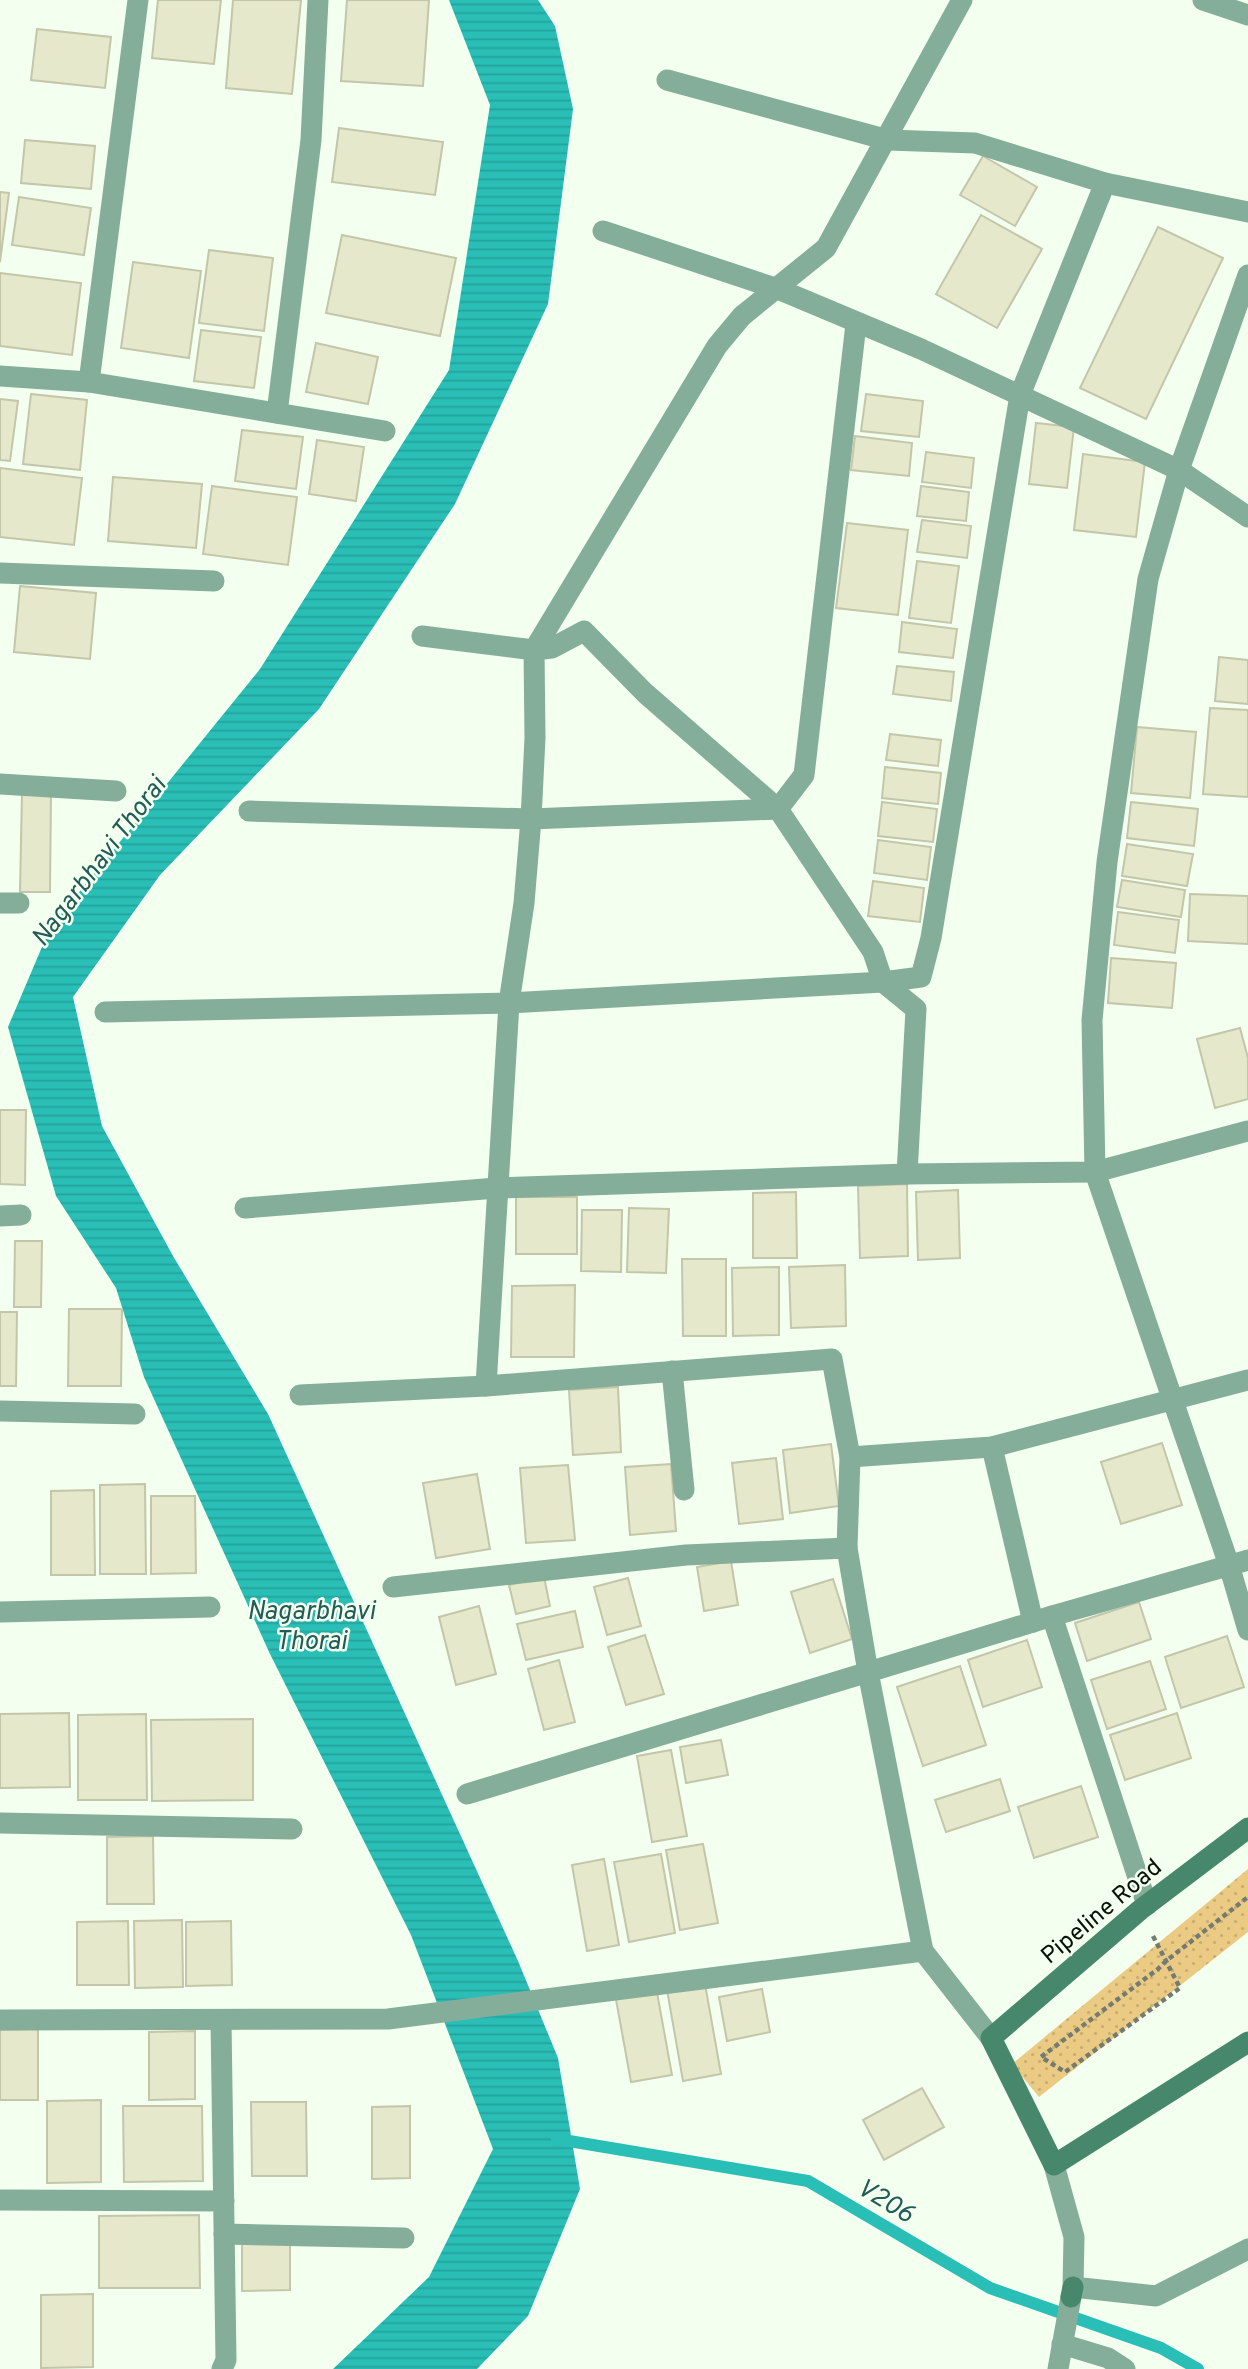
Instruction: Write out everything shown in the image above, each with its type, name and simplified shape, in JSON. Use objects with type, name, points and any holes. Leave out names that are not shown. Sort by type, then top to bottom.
[{"type":"main road","name":"Pipeline Road","points":[[991,2038],[1147,1905],[1248,1828]]},
{"type":"main road","points":[[991,2038],[1054,2165],[1248,2042]]},
{"type":"street","points":[[89,382],[138,0]]},
{"type":"street","points":[[277,414],[311,140],[318,0]]},
{"type":"street","points":[[486,1386],[509,1003],[524,903],[531,819],[535,738],[534,650],[717,346],[742,316],[826,248],[888,140],[962,0]]},
{"type":"street","points":[[1203,0],[1248,15]]},
{"type":"street","points":[[667,80],[888,140],[975,143],[1105,183],[1248,212]]},
{"type":"street","points":[[105,1012],[509,1003],[883,982],[921,977],[931,938],[1020,395],[1105,183]]},
{"type":"street","points":[[603,231],[778,289],[921,349],[1178,470],[1248,517]]},
{"type":"street","points":[[1248,275],[1178,470],[1148,579],[1107,862],[1092,1020],[1096,1172],[1173,1402],[1239,1563],[1248,1630]]},
{"type":"street","points":[[778,809],[804,775],[856,324]]},
{"type":"street","points":[[0,376],[89,382],[385,430]]},
{"type":"street","points":[[0,573],[214,581]]},
{"type":"street","points":[[422,636],[534,650],[552,648],[584,631],[645,693],[778,809],[873,952],[883,982],[916,1009],[906,1174]]},
{"type":"street","points":[[0,784],[116,791]]},
{"type":"street","points":[[249,811],[531,819],[778,809]]},
{"type":"street","points":[[245,1208],[498,1188],[906,1174],[1096,1172],[1248,1130]]},
{"type":"street","points":[[300,1395],[486,1386],[832,1359],[850,1457],[848,1548],[868,1672],[923,1951],[991,2038]]},
{"type":"street","points":[[672,1371],[684,1490]]},
{"type":"street","points":[[850,1457],[992,1447],[1173,1402],[1248,1380]]},
{"type":"street","points":[[0,1411],[135,1414]]},
{"type":"street","points":[[992,1447],[1042,1619],[1147,1905]]},
{"type":"street","points":[[393,1587],[686,1555],[848,1548]]},
{"type":"street","points":[[467,1794],[1042,1619],[1239,1563]]},
{"type":"street","points":[[0,1612],[209,1607]]},
{"type":"street","points":[[0,1823],[292,1829]]},
{"type":"street","points":[[0,2021],[388,2019],[923,1951]]},
{"type":"street","points":[[221,2021],[226,2360],[222,2369]]},
{"type":"street","points":[[1054,2165],[1074,2237],[1072,2292],[1058,2369]]},
{"type":"street","points":[[0,2200],[224,2201]]},
{"type":"street","points":[[224,2234],[404,2238]]},
{"type":"street","points":[[1072,2292],[1156,2296],[1248,2249]]},
{"type":"street","points":[[1063,2339],[1108,2358],[1125,2369]]},
{"type":"path","points":[[1166,1961],[1180,1989],[1065,2072],[1041,2057],[1248,1897]]},
{"type":"shaded area","points":[[1248,1869],[1248,1932],[1039,2097],[1012,2064]]},
{"type":"water","name":"Nagarbhavi Thorai","points":[[449,0],[538,0],[555,26],[573,109],[548,304],[455,504],[319,709],[160,875],[73,997],[102,1126],[173,1256],[268,1414],[518,1961],[558,2058],[580,2189],[528,2316],[477,2369],[333,2369],[429,2277],[493,2149],[411,1935],[270,1654],[144,1377],[116,1288],[56,1196],[8,1027],[50,928],[260,669],[449,370],[490,105]]},
{"type":"building","points":[[158,0],[221,0],[214,64],[152,58]]},
{"type":"building","points":[[233,0],[301,0],[292,94],[226,88]]},
{"type":"building","points":[[347,0],[429,0],[423,86],[341,81]]},
{"type":"building","points":[[37,29],[111,37],[105,88],[31,80]]},
{"type":"building","points":[[339,128],[443,142],[435,195],[332,182]]},
{"type":"building","points":[[25,140],[95,146],[91,189],[21,183]]},
{"type":"building","points":[[983,156],[1037,187],[1015,226],[960,195]]},
{"type":"building","points":[[0,192],[9,193],[0,262]]},
{"type":"building","points":[[19,197],[91,208],[84,255],[12,245]]},
{"type":"building","points":[[981,215],[1042,249],[997,328],[936,294]]},
{"type":"building","points":[[1158,227],[1223,258],[1146,419],[1080,388]]},
{"type":"building","points":[[342,235],[456,258],[440,336],[326,313]]},
{"type":"building","points":[[209,250],[273,258],[264,331],[199,323]]},
{"type":"building","points":[[133,262],[201,271],[189,358],[121,348]]},
{"type":"building","points":[[0,273],[81,283],[72,355],[0,346]]},
{"type":"building","points":[[201,330],[261,337],[254,388],[194,381]]},
{"type":"building","points":[[316,343],[378,357],[368,404],[306,392]]},
{"type":"building","points":[[31,394],[87,400],[80,470],[23,464]]},
{"type":"building","points":[[866,394],[923,401],[919,437],[861,431]]},
{"type":"building","points":[[0,399],[18,401],[10,461],[0,460]]},
{"type":"building","points":[[1036,423],[1074,427],[1067,488],[1029,484]]},
{"type":"building","points":[[242,430],[303,437],[296,489],[235,481]]},
{"type":"building","points":[[855,436],[912,443],[909,476],[851,470]]},
{"type":"building","points":[[317,440],[364,447],[356,501],[309,494]]},
{"type":"building","points":[[926,452],[974,458],[971,488],[922,482]]},
{"type":"building","points":[[1083,454],[1145,462],[1136,537],[1074,530]]},
{"type":"building","points":[[0,468],[82,478],[74,545],[0,537]]},
{"type":"building","points":[[113,477],[202,484],[196,548],[108,541]]},
{"type":"building","points":[[212,486],[297,497],[288,565],[203,554]]},
{"type":"building","points":[[921,486],[969,492],[966,521],[917,516]]},
{"type":"building","points":[[922,520],[971,526],[967,558],[917,552]]},
{"type":"building","points":[[847,523],[908,530],[898,615],[836,608]]},
{"type":"building","points":[[917,561],[959,566],[951,623],[909,618]]},
{"type":"building","points":[[20,586],[96,593],[90,659],[14,652]]},
{"type":"building","points":[[902,622],[957,629],[953,658],[899,652]]},
{"type":"building","points":[[1219,657],[1248,660],[1248,704],[1215,701]]},
{"type":"building","points":[[897,666],[954,672],[951,701],[893,694]]},
{"type":"building","points":[[1210,708],[1248,710],[1248,797],[1203,794]]},
{"type":"building","points":[[1137,727],[1196,732],[1190,798],[1131,793]]},
{"type":"building","points":[[890,734],[941,740],[938,766],[886,760]]},
{"type":"building","points":[[885,767],[941,773],[938,804],[882,798]]},
{"type":"building","points":[[22,792],[51,792],[50,892],[20,892]]},
{"type":"building","points":[[882,802],[937,809],[933,842],[878,836]]},
{"type":"building","points":[[1131,802],[1198,809],[1194,846],[1127,838]]},
{"type":"building","points":[[878,840],[931,847],[927,880],[874,873]]},
{"type":"building","points":[[1127,844],[1193,854],[1187,886],[1122,876]]},
{"type":"building","points":[[1122,880],[1185,890],[1181,917],[1117,907]]},
{"type":"building","points":[[873,881],[924,888],[920,922],[868,916]]},
{"type":"building","points":[[1190,894],[1248,896],[1248,944],[1188,941]]},
{"type":"building","points":[[1118,912],[1179,920],[1175,953],[1114,945]]},
{"type":"building","points":[[1111,958],[1176,963],[1172,1008],[1108,1003]]},
{"type":"building","points":[[1240,1028],[1248,1058],[1248,1099],[1215,1108],[1197,1039]]},
{"type":"building","points":[[0,1110],[26,1110],[25,1185],[0,1184]]},
{"type":"building","points":[[907,1184],[908,1256],[860,1258],[858,1186]]},
{"type":"building","points":[[958,1190],[960,1258],[918,1260],[916,1192]]},
{"type":"building","points":[[796,1192],[797,1258],[753,1258],[753,1193]]},
{"type":"building","points":[[516,1197],[577,1197],[577,1254],[516,1254]]},
{"type":"building","points":[[629,1208],[669,1209],[666,1273],[627,1272]]},
{"type":"building","points":[[582,1210],[622,1210],[621,1272],[581,1271]]},
{"type":"building","points":[[15,1241],[42,1241],[41,1307],[14,1307]]},
{"type":"building","points":[[682,1259],[726,1259],[726,1336],[683,1336]]},
{"type":"building","points":[[845,1265],[846,1326],[791,1328],[789,1267]]},
{"type":"building","points":[[779,1267],[779,1335],[733,1336],[732,1268]]},
{"type":"building","points":[[575,1285],[574,1357],[511,1357],[512,1286]]},
{"type":"building","points":[[69,1309],[122,1309],[121,1386],[68,1386]]},
{"type":"building","points":[[0,1312],[17,1312],[16,1386],[0,1386]]},
{"type":"building","points":[[618,1387],[621,1452],[573,1455],[569,1390]]},
{"type":"building","points":[[1162,1443],[1182,1505],[1121,1524],[1101,1462]]},
{"type":"building","points":[[831,1444],[839,1506],[790,1513],[783,1450]]},
{"type":"building","points":[[776,1458],[783,1519],[739,1524],[732,1463]]},
{"type":"building","points":[[671,1464],[676,1531],[630,1535],[625,1467]]},
{"type":"building","points":[[568,1465],[575,1540],[526,1543],[520,1468]]},
{"type":"building","points":[[477,1474],[490,1549],[436,1558],[423,1483]]},
{"type":"building","points":[[145,1484],[146,1574],[100,1574],[100,1485]]},
{"type":"building","points":[[94,1490],[95,1575],[51,1575],[51,1491]]},
{"type":"building","points":[[151,1496],[195,1496],[196,1573],[151,1574]]},
{"type":"building","points":[[731,1561],[738,1605],[704,1611],[697,1567]]},
{"type":"building","points":[[544,1577],[550,1606],[516,1614],[509,1585]]},
{"type":"building","points":[[628,1578],[641,1626],[607,1635],[594,1587]]},
{"type":"building","points":[[833,1579],[852,1639],[810,1653],[791,1592]]},
{"type":"building","points":[[1139,1602],[1151,1639],[1087,1661],[1075,1623]]},
{"type":"building","points":[[479,1606],[496,1674],[456,1685],[439,1617]]},
{"type":"building","points":[[575,1611],[583,1647],[526,1660],[517,1624]]},
{"type":"building","points":[[645,1635],[664,1694],[626,1705],[608,1647]]},
{"type":"building","points":[[1227,1636],[1244,1687],[1181,1708],[1165,1657]]},
{"type":"building","points":[[1027,1640],[1042,1687],[983,1707],[968,1660]]},
{"type":"building","points":[[559,1660],[575,1722],[544,1730],[528,1669]]},
{"type":"building","points":[[1150,1661],[1166,1709],[1107,1729],[1091,1680]]},
{"type":"building","points":[[960,1666],[986,1745],[923,1766],[897,1687]]},
{"type":"building","points":[[69,1713],[70,1787],[0,1788],[0,1714]]},
{"type":"building","points":[[1177,1713],[1191,1758],[1125,1780],[1110,1735]]},
{"type":"building","points":[[146,1714],[147,1800],[78,1800],[78,1715]]},
{"type":"building","points":[[253,1719],[253,1800],[152,1801],[151,1720]]},
{"type":"building","points":[[721,1740],[728,1775],[686,1783],[680,1747]]},
{"type":"building","points":[[671,1750],[687,1836],[652,1842],[637,1756]]},
{"type":"building","points":[[1000,1779],[1010,1811],[946,1832],[935,1800]]},
{"type":"building","points":[[1081,1786],[1098,1837],[1034,1858],[1018,1807]]},
{"type":"building","points":[[153,1836],[154,1904],[107,1904],[107,1837]]},
{"type":"building","points":[[703,1844],[718,1923],[680,1930],[666,1850]]},
{"type":"building","points":[[661,1854],[675,1933],[629,1942],[614,1862]]},
{"type":"building","points":[[604,1859],[619,1945],[587,1951],[572,1865]]},
{"type":"building","points":[[182,1920],[183,1987],[135,1988],[134,1921]]},
{"type":"building","points":[[128,1921],[129,1985],[77,1985],[77,1922]]},
{"type":"building","points":[[231,1921],[232,1985],[186,1986],[186,1922]]},
{"type":"building","points":[[705,1984],[721,2074],[683,2081],[667,1990]]},
{"type":"building","points":[[656,1987],[672,2075],[631,2082],[615,1994]]},
{"type":"building","points":[[762,1989],[770,2032],[727,2041],[719,1997]]},
{"type":"building","points":[[38,2029],[38,2100],[0,2100],[0,2030]]},
{"type":"building","points":[[195,2031],[195,2099],[149,2100],[149,2032]]},
{"type":"building","points":[[922,2088],[944,2127],[884,2160],[863,2120]]},
{"type":"building","points":[[101,2100],[101,2182],[47,2183],[47,2101]]},
{"type":"building","points":[[251,2102],[306,2102],[307,2176],[252,2176]]},
{"type":"building","points":[[123,2106],[202,2106],[203,2181],[124,2182]]},
{"type":"building","points":[[410,2106],[410,2178],[372,2179],[372,2107]]},
{"type":"building","points":[[199,2215],[200,2288],[99,2288],[99,2216]]},
{"type":"building","points":[[242,2242],[290,2242],[290,2290],[242,2291]]},
{"type":"building","points":[[93,2294],[93,2367],[41,2368],[41,2295]]},
{"type":"waterway","name":"V206","points":[[557,2139],[808,2181],[990,2288],[1161,2348],[1198,2369]]}]
